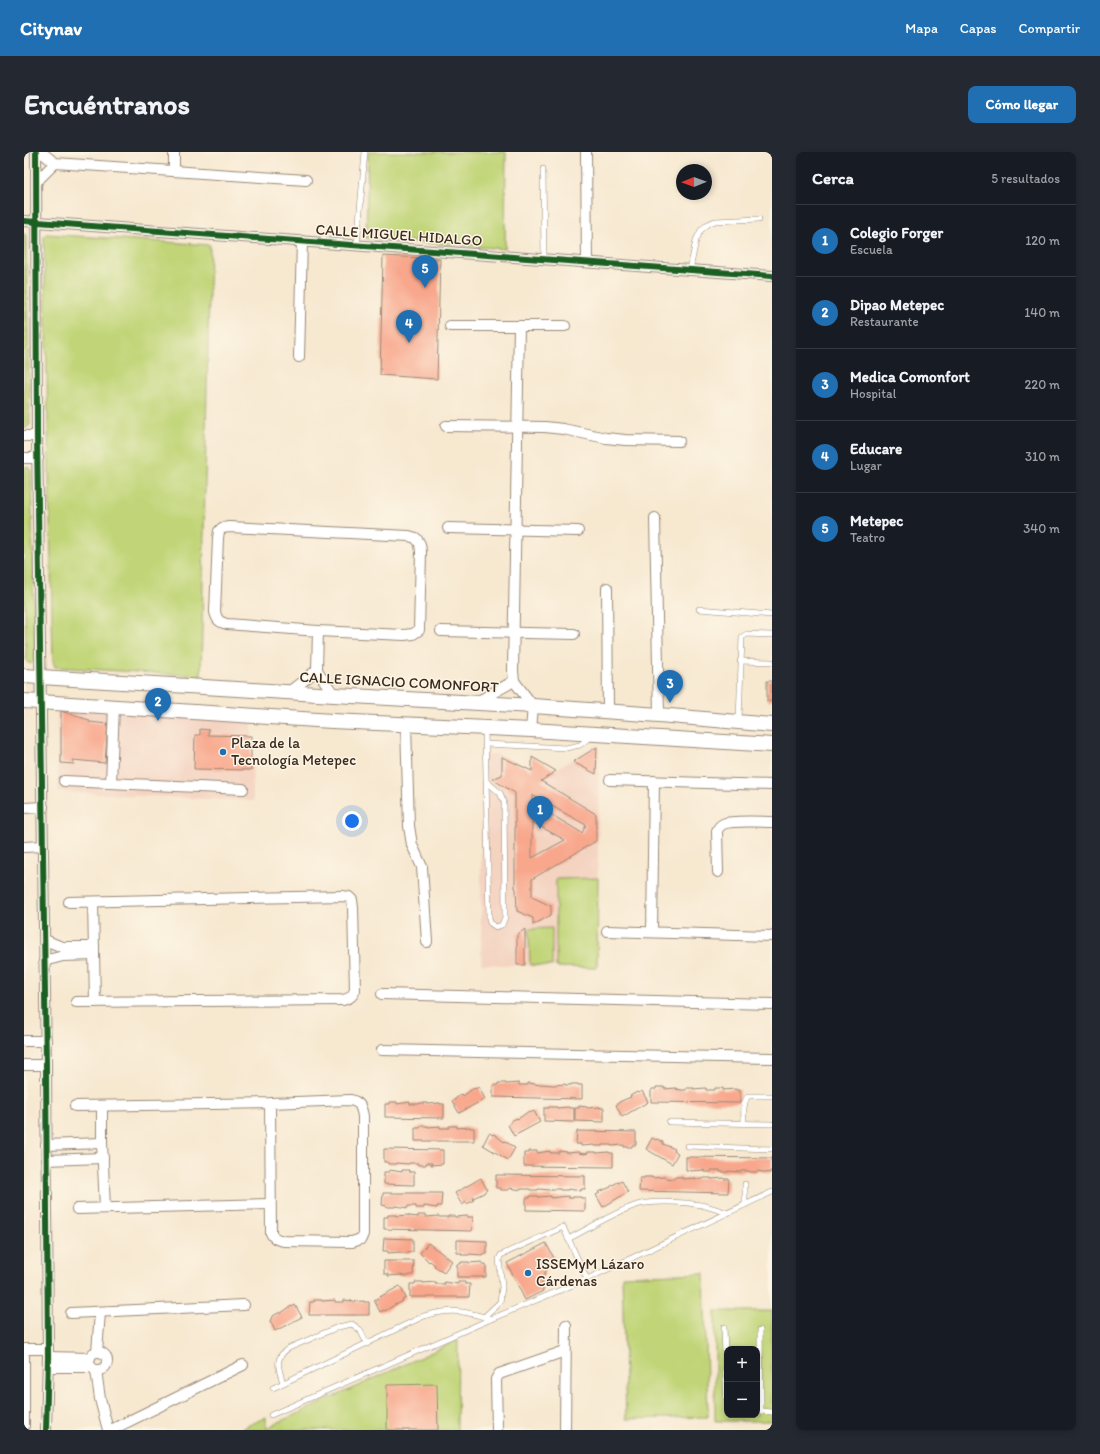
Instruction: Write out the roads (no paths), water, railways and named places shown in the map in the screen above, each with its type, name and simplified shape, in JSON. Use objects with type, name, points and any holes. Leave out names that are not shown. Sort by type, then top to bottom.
[{"type":"main road","name":"CALLE IGNACIO COMONFORT","points":[[24,676],[533,706],[739,721],[772,725]]},
{"type":"main road","points":[[24,701],[406,725],[532,730],[772,745]]},
{"type":"street","points":[[36,152],[38,222],[37,436],[46,1041],[48,1357],[46,1430]]},
{"type":"street","points":[[41,152],[55,163],[306,180]]},
{"type":"street","points":[[174,152],[174,171]]},
{"type":"street","points":[[586,152],[587,262]]},
{"type":"street","points":[[37,181],[55,163]]},
{"type":"street","name":"CALLE MIGUEL HIDALGO","points":[[24,221],[772,276]]},
{"type":"street","points":[[299,357],[302,241]]},
{"type":"street","points":[[450,326],[565,326]]},
{"type":"street","points":[[519,327],[514,681],[533,706],[532,730]]},
{"type":"street","points":[[446,426],[518,426],[563,429],[606,438],[679,442]]},
{"type":"street","points":[[24,436],[37,436]]},
{"type":"street","points":[[24,458],[38,458]]},
{"type":"street","points":[[655,518],[659,715]]},
{"type":"street","points":[[222,528],[409,536],[416,538],[420,544],[421,552],[419,630],[413,634],[404,635],[318,631],[227,624],[216,619],[218,538],[219,531],[222,528]]},
{"type":"street","points":[[448,528],[578,531]]},
{"type":"street","points":[[607,588],[608,712]]},
{"type":"street","points":[[318,631],[317,670],[334,695]]},
{"type":"street","points":[[441,631],[574,634]]},
{"type":"street","points":[[289,692],[317,670]]},
{"type":"street","points":[[475,703],[514,681]]},
{"type":"street","points":[[111,783],[114,706]]},
{"type":"street","points":[[406,725],[409,826],[412,845],[422,867],[427,942]]},
{"type":"street","points":[[610,780],[772,785]]},
{"type":"street","points":[[64,781],[243,789]]},
{"type":"street","points":[[652,932],[654,781]]},
{"type":"street","points":[[24,808],[43,807]]},
{"type":"street","points":[[718,872],[717,832],[719,827],[724,824],[731,823],[772,822]]},
{"type":"street","points":[[24,847],[43,846]]},
{"type":"street","points":[[69,902],[327,896],[349,897],[352,900],[353,908],[355,990],[353,996],[343,1000],[76,1002]]},
{"type":"street","points":[[93,902],[95,1002]]},
{"type":"street","points":[[607,931],[772,936]]},
{"type":"street","points":[[45,940],[62,951]]},
{"type":"street","points":[[44,961],[62,951],[94,951]]},
{"type":"street","points":[[382,994],[772,1004]]},
{"type":"street","points":[[24,1041],[46,1041]]},
{"type":"street","points":[[382,1050],[772,1058]]},
{"type":"street","points":[[24,1065],[46,1065]]},
{"type":"street","points":[[75,1106],[357,1101],[361,1107],[363,1116],[363,1234],[361,1239],[352,1242],[284,1241],[274,1238],[271,1233],[270,1204],[270,1103]]},
{"type":"street","points":[[102,1106],[105,1208]]},
{"type":"street","points":[[46,1145],[102,1143]]},
{"type":"street","points":[[46,1160],[103,1158]]},
{"type":"street","points":[[77,1209],[270,1204]]},
{"type":"street","points":[[71,1313],[244,1305]]},
{"type":"street","points":[[100,1312],[94,1362],[100,1399],[110,1430],[244,1365]]},
{"type":"street","points":[[565,1430],[566,1325]]},
{"type":"street","points":[[24,1349],[48,1357],[94,1362]]},
{"type":"street","points":[[497,1430],[497,1376],[502,1372],[566,1351]]},
{"type":"street","points":[[24,1356],[24,1426]]},
{"type":"lane","points":[[357,245],[365,152]]},
{"type":"lane","points":[[543,169],[544,259]]},
{"type":"lane","points":[[690,270],[696,240],[701,230],[708,224],[715,221],[759,219]]},
{"type":"lane","points":[[699,609],[772,615]]},
{"type":"lane","points":[[739,721],[740,640],[744,635],[772,635]]},
{"type":"lane","points":[[740,661],[772,662]]},
{"type":"lane","points":[[486,728],[489,917],[490,923],[496,927],[502,926],[505,918],[504,802],[500,793],[487,782]]},
{"type":"lane","points":[[486,744],[566,748],[580,745],[594,734]]},
{"type":"lane","points":[[744,1123],[744,1105],[748,1096],[772,1096]]},
{"type":"lane","points":[[669,1122],[772,1124]]},
{"type":"lane","points":[[686,1146],[772,1149]]},
{"type":"lane","points":[[745,1205],[746,1184]]},
{"type":"lane","points":[[271,1415],[491,1319],[587,1279],[772,1192]]},
{"type":"lane","points":[[568,1239],[635,1205],[645,1203],[659,1202],[700,1205],[728,1213]]},
{"type":"lane","points":[[484,1317],[500,1302],[502,1287],[499,1259],[501,1255],[563,1227],[587,1279]]},
{"type":"lane","points":[[273,1388],[424,1316],[439,1312],[469,1312],[491,1319]]},
{"type":"lane","points":[[284,1383],[278,1367],[279,1359],[282,1352],[289,1348],[338,1327],[352,1324],[360,1330],[367,1344]]},
{"type":"lane","points":[[724,1327],[726,1382]]},
{"type":"lane","points":[[759,1382],[760,1330]]},
{"type":"lane","points":[[760,1411],[772,1412]]},
{"type":"place","name":"Metepec","points":[[425,288]]},
{"type":"place","name":"Educare","points":[[409,343]]},
{"type":"place","name":"Medica Comonfort","points":[[670,703]]},
{"type":"place","name":"Dipao Metepec","points":[[158,721]]},
{"type":"place","name":"Plaza de la Tecnología Metepec","points":[[223,752]]},
{"type":"place","name":"Colegio Forger","points":[[540,829]]},
{"type":"place","name":"ISSEMyM Lázaro Cárdenas","points":[[528,1273]]}]
